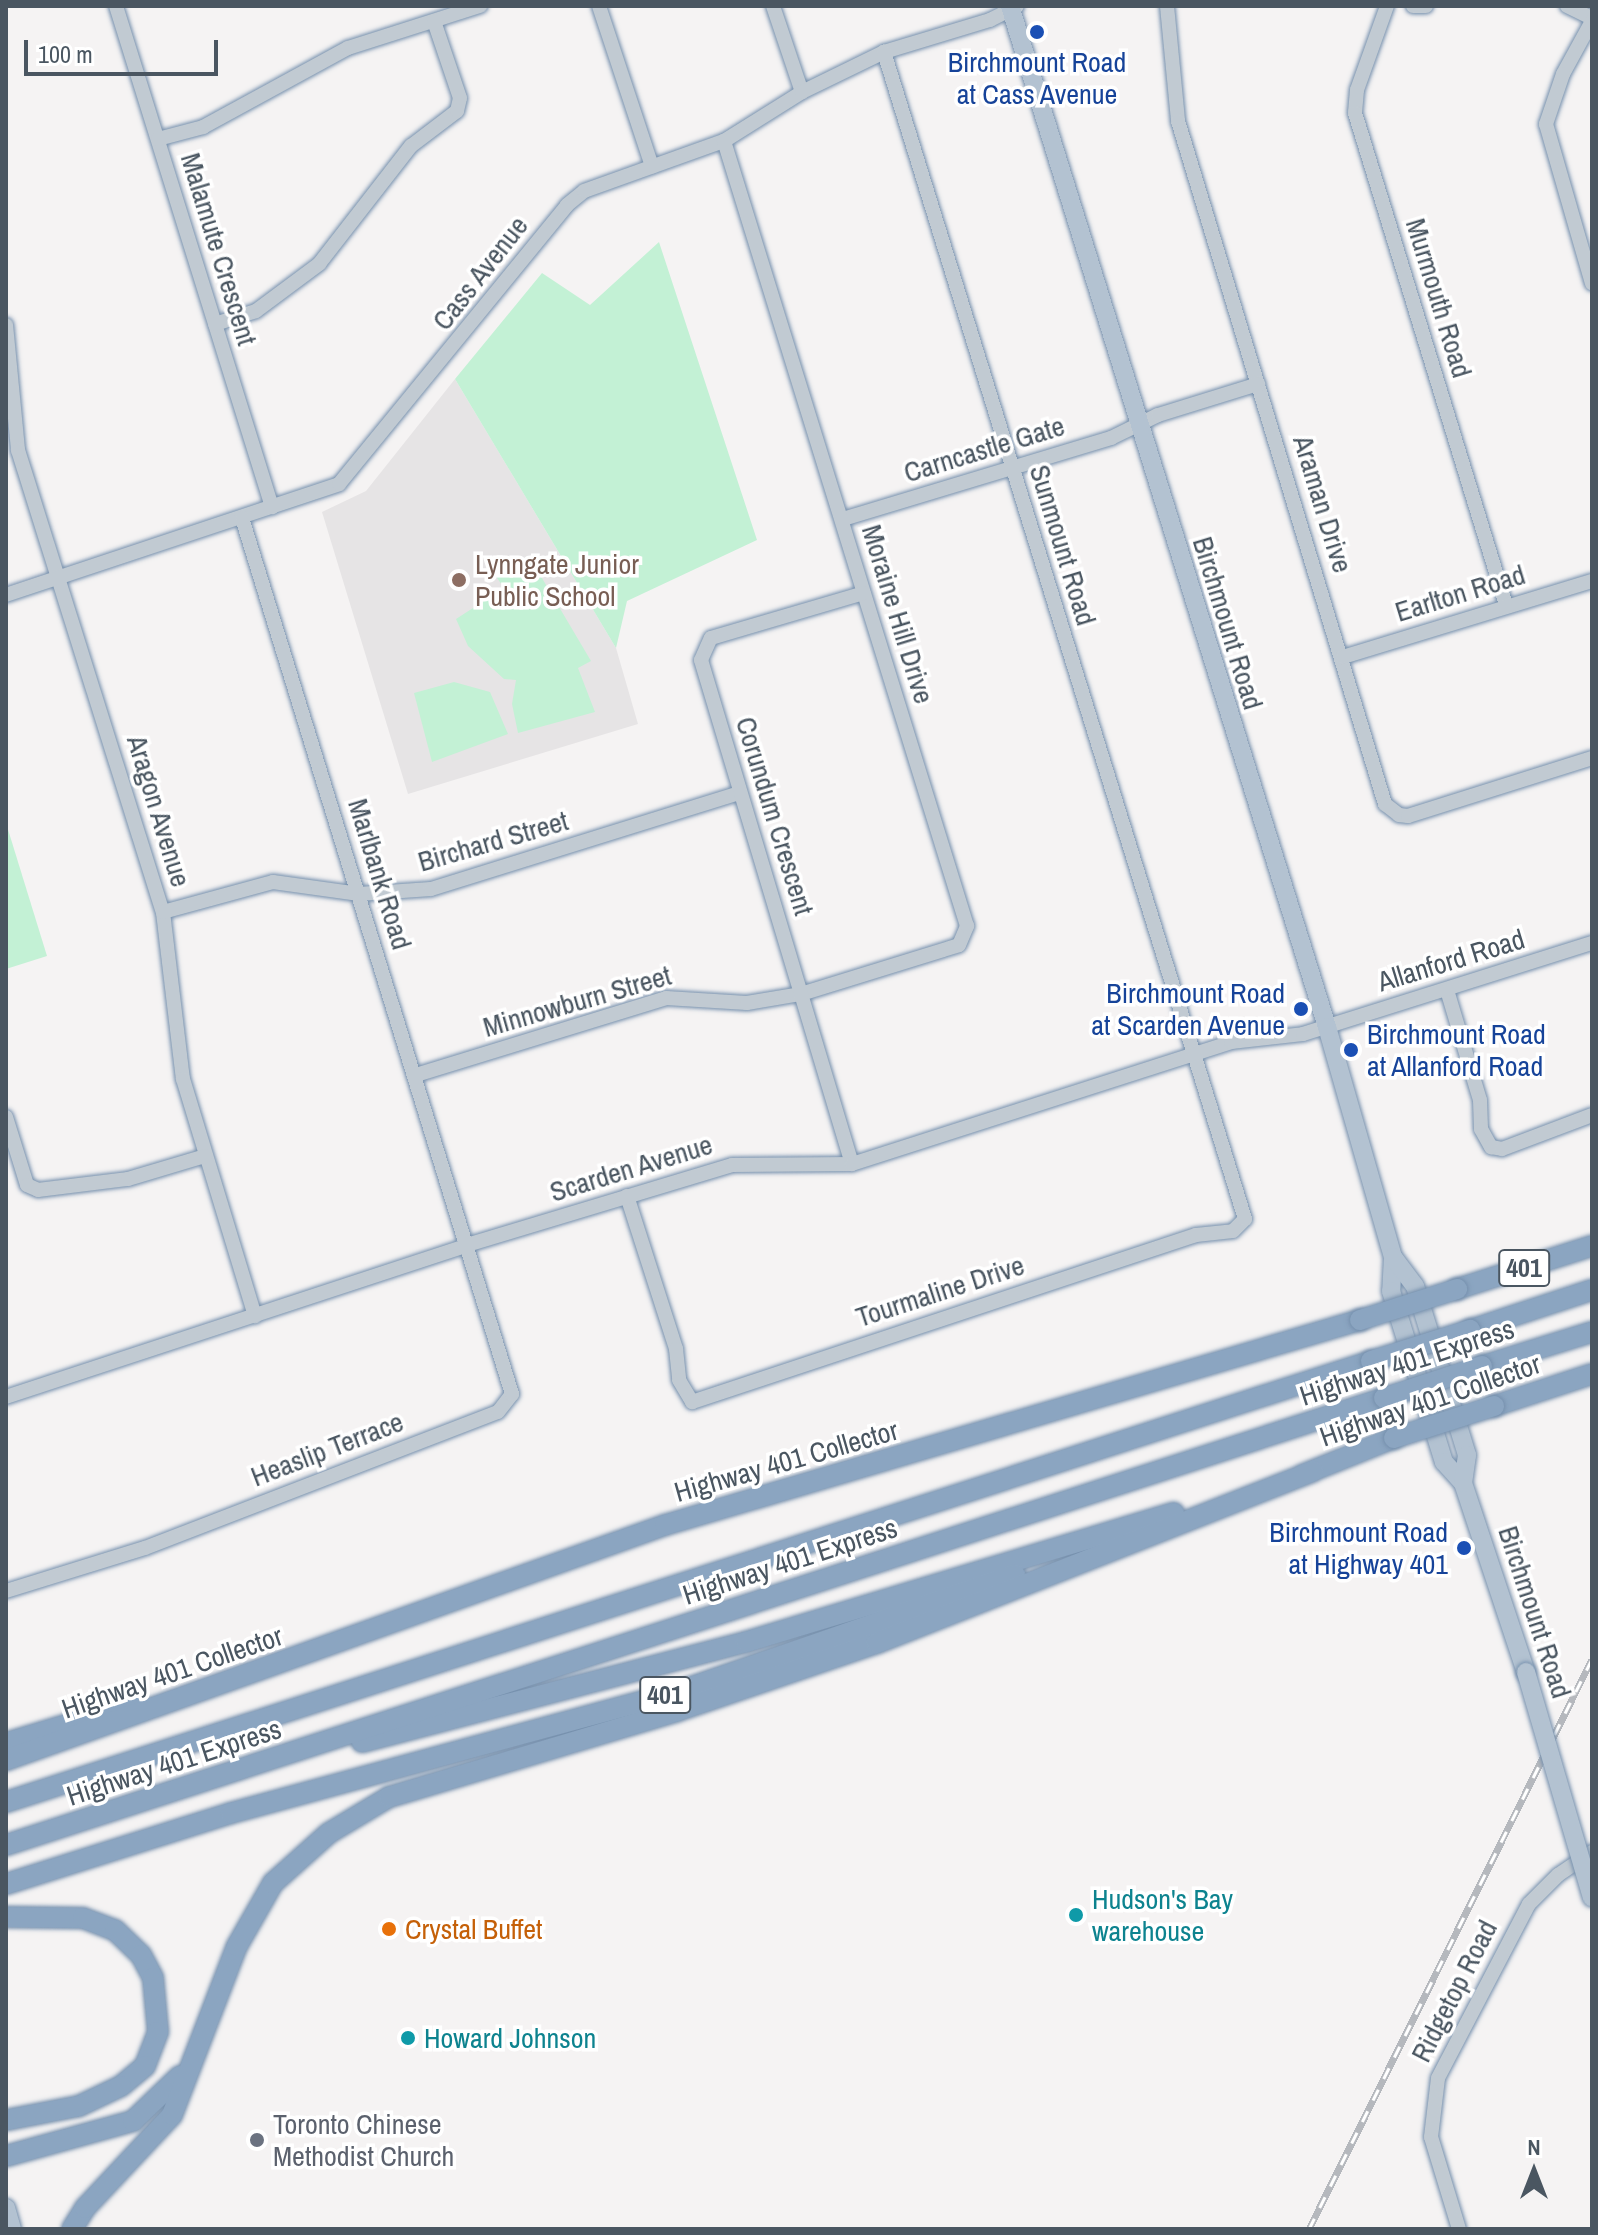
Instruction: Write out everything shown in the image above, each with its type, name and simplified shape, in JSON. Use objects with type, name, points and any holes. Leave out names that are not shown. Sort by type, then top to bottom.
[{"type":"highway","name":"Highway 401 Collector","points":[[6,1760],[665,1525],[1360,1320],[1592,1246]]},
{"type":"highway","name":"Highway 401 Express","points":[[6,1802],[1592,1290]]},
{"type":"highway","name":"Highway 401 Express","points":[[6,1845],[226,1777],[444,1701],[1592,1332]]},
{"type":"highway","name":"Highway 401 Collector","points":[[6,1884],[231,1813],[677,1692],[1313,1471],[1394,1438],[1592,1374]]},
{"type":"highway","points":[[226,1777],[746,1642],[1313,1471]]},
{"type":"highway","points":[[72,2229],[85,2208],[172,2115],[201,2047],[237,1946],[273,1883],[329,1833],[389,1797],[677,1711],[877,1643],[1313,1471]]},
{"type":"highway","points":[[6,1743],[105,1711],[243,1677]]},
{"type":"highway","points":[[6,1917],[72,1916],[115,1930],[141,1955],[153,1978],[158,2032],[145,2066],[121,2086],[79,2106],[6,2120]]},
{"type":"highway","points":[[6,2156],[133,2121],[165,2095],[201,2047]]},
{"type":"main road","name":"Birchmount Road","points":[[1013,7],[1139,425],[1327,1027],[1393,1257],[1391,1291],[1444,1462],[1463,1483],[1526,1672],[1592,1898]]},
{"type":"main road","points":[[6,2208],[12,2229]]},
{"type":"street","name":"Malamute Crescent","points":[[116,6],[272,507]]},
{"type":"street","points":[[158,139],[203,127],[348,48],[480,6]]},
{"type":"street","points":[[599,6],[652,166]]},
{"type":"street","points":[[773,6],[802,92]]},
{"type":"street","name":"Araman Drive","points":[[1167,6],[1178,121],[1343,657],[1385,804],[1399,815],[1592,758]]},
{"type":"street","name":"Murmouth Road","points":[[1387,6],[1357,90],[1355,113],[1506,605]]},
{"type":"street","points":[[1413,6],[1426,6]]},
{"type":"street","points":[[1567,6],[1592,20],[1563,74],[1546,124],[1592,283]]},
{"type":"street","name":"Cass Avenue","points":[[6,595],[242,518],[349,477],[567,205],[604,181],[724,141],[802,92],[884,52],[990,20],[1013,7]]},
{"type":"street","points":[[215,324],[256,311],[319,264],[411,146],[457,111],[460,98],[434,21]]},
{"type":"street","name":"Sunmount Road","points":[[884,52],[1193,1053]]},
{"type":"street","name":"Moraine Hill Drive","points":[[724,141],[967,926],[959,945],[801,994]]},
{"type":"street","name":"Aragon Avenue","points":[[6,325],[18,450],[163,912],[183,1079],[255,1316]]},
{"type":"street","name":"Carncastle Gate","points":[[843,519],[1012,467],[1258,384]]},
{"type":"street","name":"Marlbank Road","points":[[242,518],[467,1245]]},
{"type":"street","name":"Earlton Road","points":[[1343,657],[1592,581]]},
{"type":"street","name":"Corundum Crescent","points":[[852,1164],[701,660],[703,645],[711,638],[864,593]]},
{"type":"street","name":"Birchard Street","points":[[163,912],[273,882],[359,894],[431,889],[739,793]]},
{"type":"street","name":"Allanford Road","points":[[1327,1027],[1592,943]]},
{"type":"street","points":[[1447,990],[1480,1100],[1481,1129],[1491,1147],[1502,1149],[1592,1115]]},
{"type":"street","name":"Minnowburn Street","points":[[416,1075],[666,998],[747,1003],[801,994]]},
{"type":"street","name":"Scarden Avenue","points":[[6,1397],[467,1245],[732,1165],[852,1164],[1231,1042],[1280,1039],[1327,1027]]},
{"type":"street","name":"Tourmaline Drive","points":[[627,1196],[676,1349],[683,1390],[692,1402],[708,1400],[772,1373],[1196,1235],[1239,1227],[1245,1212],[1193,1053]]},
{"type":"street","points":[[6,1117],[27,1185],[38,1190],[128,1179],[205,1156]]},
{"type":"street","name":"Heaslip Terrace","points":[[6,1591],[145,1548],[498,1412],[512,1394],[467,1245]]},
{"type":"street","name":"Ridgetop Road","points":[[1459,2229],[1431,2137],[1438,2078],[1529,1904],[1558,1875],[1592,1852]]},
{"type":"shaded area","name":"Lynngate Junior Public School","points":[[455,379],[616,648],[638,724],[408,794],[322,512],[366,491]]},
{"type":"green space","points":[[659,242],[757,540],[627,601],[616,648],[455,379],[542,273],[590,305]]},
{"type":"green space","points":[[521,557],[536,568],[591,661],[578,668],[595,712],[518,733],[512,704],[516,680],[504,679],[468,646],[456,619],[504,588],[495,575]]},
{"type":"green space","points":[[454,682],[490,692],[508,734],[432,762],[414,693]]},
{"type":"green space","points":[[6,823],[47,956],[6,969]]},
{"type":"railway","points":[[1309,2229],[1592,1659]]},
{"type":"place","name":"Birchmount Road at Cass Avenue","points":[[1037,32]]},
{"type":"place","name":"Lynngate Junior Public School","points":[[459,580]]},
{"type":"place","name":"Birchmount Road at Scarden Avenue","points":[[1301,1009]]},
{"type":"place","name":"Birchmount Road at Allanford Road","points":[[1351,1050]]},
{"type":"place","name":"Birchmount Road at Highway 401","points":[[1464,1548]]},
{"type":"place","name":"Hudson's Bay warehouse","points":[[1076,1915]]},
{"type":"place","name":"Crystal Buffet","points":[[389,1929]]},
{"type":"place","name":"Howard Johnson","points":[[408,2038]]},
{"type":"place","name":"Toronto Chinese Methodist Church","points":[[257,2140]]}]
